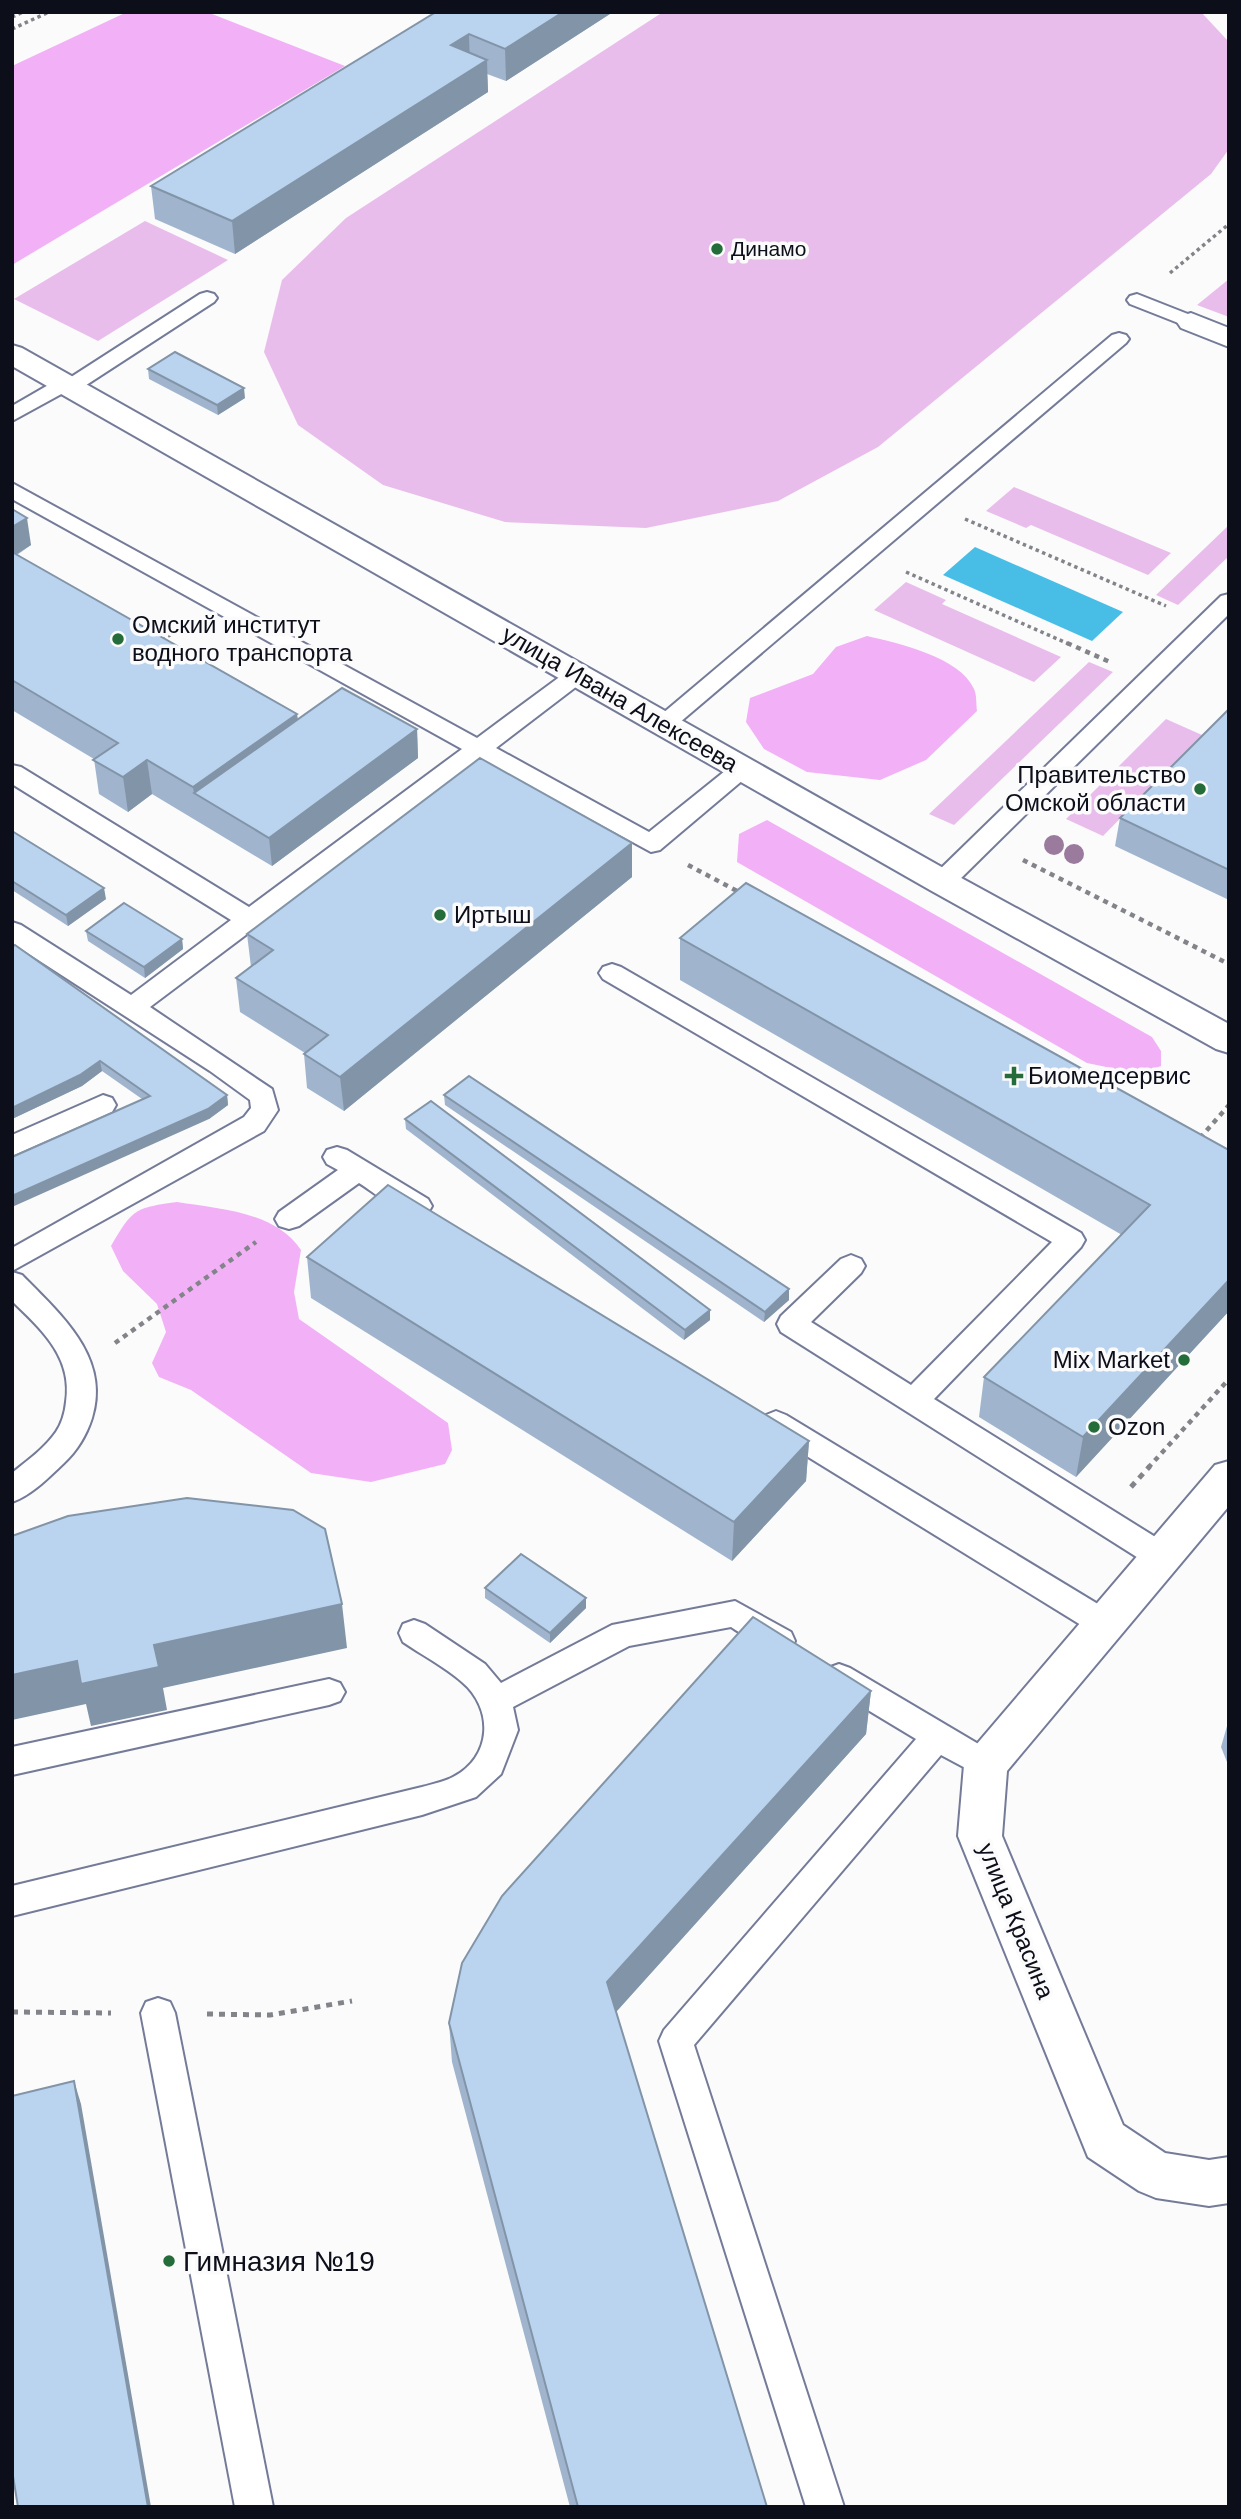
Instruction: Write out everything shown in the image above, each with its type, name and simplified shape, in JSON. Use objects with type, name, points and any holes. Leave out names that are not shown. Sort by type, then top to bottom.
[{"type":"street","points":[[1191,322],[1229,338]]},
{"type":"street","name":"улица Ивана Алексеева","points":[[12,355],[942,881],[1229,1040]]},
{"type":"street","points":[[986,1765],[1229,1477]]},
{"type":"street","name":"улица Красина","points":[[986,1765],[981,1836],[1105,2141],[1156,2175],[1209,2183],[1229,2180]]},
{"type":"lane","points":[[12,415],[67,386],[206,298]]},
{"type":"lane","points":[[1137,300],[1191,322]]},
{"type":"lane","points":[[664,724],[1119,339]]},
{"type":"lane","points":[[12,490],[650,844],[744,769]]},
{"type":"lane","points":[[942,881],[1229,601]]},
{"type":"lane","points":[[131,1008],[578,675]]},
{"type":"lane","points":[[12,773],[250,920]]},
{"type":"lane","points":[[12,931],[263,1096],[265,1111],[254,1124],[12,1261]]},
{"type":"lane","points":[[612,973],[1071,1240],[914,1401]]},
{"type":"lane","points":[[12,1146],[103,1105]]},
{"type":"lane","points":[[289,1219],[348,1164],[437,1217]]},
{"type":"lane","points":[[851,1266],[791,1324],[1162,1557]]},
{"type":"lane","points":[[12,1283],[65,1339],[80,1368],[83,1400],[75,1424],[59,1450],[12,1490]]},
{"type":"lane","points":[[757,1411],[1105,1625]]},
{"type":"lane","points":[[496,1701],[623,1634],[735,1614],[986,1765]]},
{"type":"lane","points":[[12,1902],[422,1801],[465,1787],[490,1765],[502,1730],[496,1701],[474,1673],[414,1633]]},
{"type":"lane","points":[[12,1760],[329,1692]]},
{"type":"lane","points":[[825,2507],[677,2041],[939,1736]]},
{"type":"lane","points":[[158,2013],[254,2507]]},
{"type":"path","points":[[12,17],[23,12]]},
{"type":"path","points":[[12,29],[49,12]]},
{"type":"path","points":[[1137,300],[1229,225]]},
{"type":"path","points":[[926,502],[1206,623]]},
{"type":"path","points":[[865,554],[1149,679]]},
{"type":"path","points":[[159,642],[179,629]]},
{"type":"path","points":[[985,841],[1229,964]]},
{"type":"path","points":[[714,879],[750,898]]},
{"type":"path","points":[[1199,1139],[1229,1105]]},
{"type":"path","points":[[1187,1132],[1209,1144]]},
{"type":"path","points":[[80,1368],[289,1219]]},
{"type":"path","points":[[1102,1519],[1229,1379]]},
{"type":"shaded area","points":[[127,12],[207,12],[345,66],[12,265],[12,66]]},
{"type":"shaded area","name":"Динамо","points":[[663,12],[1201,12],[1229,42],[1229,149],[1211,174],[878,447],[778,501],[646,528],[505,522],[383,485],[298,425],[264,352],[282,280],[346,218]]},
{"type":"shaded area","points":[[145,221],[228,260],[98,341],[14,299]]},
{"type":"shaded area","points":[[1229,279],[1229,317],[1197,305]]},
{"type":"shaded area","points":[[1014,487],[1171,553],[1148,575],[1031,525],[1026,528],[986,511]]},
{"type":"shaded area","points":[[1229,525],[1229,556],[1178,605],[1156,595]]},
{"type":"shaded area","points":[[906,582],[946,600],[942,604],[1061,657],[1034,682],[874,610]]},
{"type":"shaded area","points":[[867,636],[927,653],[956,668],[974,689],[977,711],[926,760],[880,780],[807,772],[764,749],[746,722],[750,698],[813,674],[836,647]]},
{"type":"shaded area","points":[[1089,662],[1113,672],[954,825],[929,814]]},
{"type":"shaded area","points":[[1166,719],[1202,735],[1103,836],[1066,819]]},
{"type":"shaded area","points":[[767,820],[1152,1037],[1161,1051],[1161,1066],[1140,1074],[1087,1063],[737,862],[739,834]]},
{"type":"shaded area","points":[[177,1202],[245,1214],[277,1227],[290,1237],[301,1250],[294,1292],[299,1319],[448,1423],[452,1450],[445,1464],[371,1482],[311,1473],[191,1390],[159,1377],[152,1363],[166,1332],[157,1304],[123,1271],[111,1246],[136,1212]]},
{"type":"water","points":[[975,547],[1123,612],[1092,641],[943,575]]},
{"type":"building","points":[[436,12],[563,12],[505,49],[469,34],[451,45],[487,60],[232,221],[151,186]]},
{"type":"building","points":[[175,352],[244,388],[217,405],[148,369]]},
{"type":"building","points":[[12,509],[27,518],[12,527]]},
{"type":"building","name":"Омский институт водного транспорта","points":[[12,552],[297,714],[193,787],[147,760],[123,777],[93,760],[118,743],[12,680]]},
{"type":"building","points":[[342,688],[417,729],[269,838],[194,793]]},
{"type":"building","name":"Правительство Омской области","points":[[1229,709],[1229,870],[1120,818]]},
{"type":"building","points":[[480,758],[632,843],[340,1077],[304,1054],[328,1035],[236,978],[273,950],[247,934]]},
{"type":"building","points":[[12,831],[104,888],[66,915],[12,881]]},
{"type":"building","points":[[746,883],[1229,1150],[1229,1280],[1083,1437],[984,1377],[1150,1205],[680,938]]},
{"type":"building","points":[[124,903],[182,939],[144,967],[86,931]]},
{"type":"building","points":[[15,945],[227,1095],[208,1109],[12,1196],[12,1157],[150,1096],[100,1061],[80,1075],[12,1108],[12,947]]},
{"type":"building","points":[[469,1076],[789,1289],[765,1312],[444,1095]]},
{"type":"building","points":[[431,1101],[710,1310],[685,1330],[405,1119]]},
{"type":"building","points":[[388,1185],[809,1441],[734,1522],[307,1257]]},
{"type":"building","points":[[187,1498],[293,1510],[325,1529],[342,1604],[154,1645],[159,1667],[81,1684],[77,1661],[12,1675],[12,1536],[68,1516]]},
{"type":"building","points":[[521,1554],[586,1598],[550,1633],[485,1588]]},
{"type":"building","points":[[753,1617],[871,1691],[607,1982],[767,2507],[578,2507],[449,2023],[462,1963],[502,1896]]},
{"type":"building","points":[[74,2081],[148,2507],[18,2507],[12,2470],[12,2096]]},
{"type":"place","name":"Динамо","points":[[717,249]]},
{"type":"place","name":"Омский институт водного транспорта","points":[[118,639]]},
{"type":"place","name":"Правительство Омской области","points":[[1200,789]]},
{"type":"place","name":"Иртыш","points":[[440,915]]},
{"type":"place","name":"Биомедсервис","points":[[1014,1076]]},
{"type":"place","name":"Mix Market","points":[[1184,1360]]},
{"type":"place","name":"Ozon","points":[[1094,1427]]},
{"type":"place","name":"Гимназия №19","points":[[169,2261]]}]
